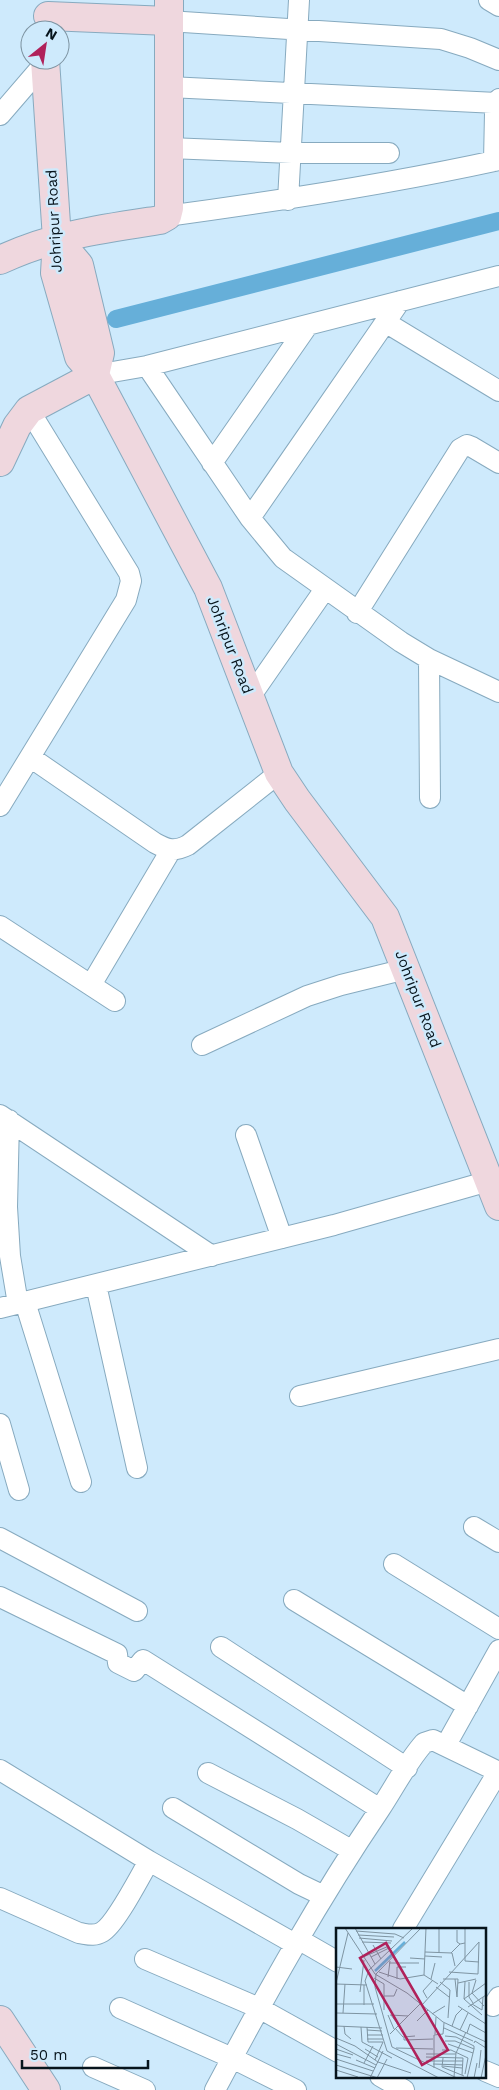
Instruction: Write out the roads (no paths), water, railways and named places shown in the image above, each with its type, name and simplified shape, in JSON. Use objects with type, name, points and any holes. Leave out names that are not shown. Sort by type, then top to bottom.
[{"type":"street","points":[[288,200],[299,31],[299,0]]},
{"type":"street","points":[[489,0],[499,6]]},
{"type":"street","points":[[160,14],[169,87],[169,208],[167,216]]},
{"type":"street","points":[[48,15],[88,19],[160,14],[299,31],[441,39],[499,60]]},
{"type":"street","points":[[0,115],[37,70]]},
{"type":"street","name":"Johripur Road","points":[[45,70],[57,240],[67,269],[92,362],[208,588],[279,773],[297,800],[385,917],[499,1206]]},
{"type":"street","points":[[0,260],[28,247],[88,231],[160,220],[167,216],[288,200],[428,176],[496,161],[498,101],[169,87]]},
{"type":"street","points":[[169,148],[292,153],[389,153]]},
{"type":"street","points":[[0,462],[17,426],[29,410],[92,362],[148,366],[499,276]]},
{"type":"street","points":[[250,518],[400,301]]},
{"type":"street","points":[[385,322],[499,391]]},
{"type":"street","points":[[212,463],[308,325]]},
{"type":"street","points":[[148,366],[250,518],[283,558],[356,612],[430,660],[499,692]]},
{"type":"street","points":[[0,806],[126,600],[131,581],[129,573],[29,410]]},
{"type":"street","points":[[356,612],[460,449],[467,445],[499,463]]},
{"type":"street","points":[[250,697],[325,589]]},
{"type":"street","points":[[430,660],[430,798]]},
{"type":"street","points":[[30,757],[155,842],[171,850],[188,845],[279,773]]},
{"type":"street","points":[[91,985],[171,850]]},
{"type":"street","points":[[0,926],[115,1001]]},
{"type":"street","points":[[202,1045],[307,996],[341,984],[406,969]]},
{"type":"street","points":[[5,1117],[212,1256]]},
{"type":"street","points":[[5,1117],[7,1207],[14,1305],[81,1482]]},
{"type":"street","points":[[246,1135],[282,1238]]},
{"type":"street","points":[[14,1305],[282,1238],[489,1181]]},
{"type":"street","points":[[96,1285],[137,1468]]},
{"type":"street","points":[[300,1396],[499,1349]]},
{"type":"street","points":[[0,1424],[19,1490]]},
{"type":"street","points":[[474,1527],[499,1542]]},
{"type":"street","points":[[0,1538],[137,1611]]},
{"type":"street","points":[[394,1564],[499,1629]]},
{"type":"street","points":[[0,1596],[117,1654],[118,1663],[134,1671],[143,1660],[380,1809]]},
{"type":"street","points":[[294,1600],[468,1706]]},
{"type":"street","points":[[221,1647],[406,1768]]},
{"type":"street","points":[[446,1745],[499,1650]]},
{"type":"street","points":[[215,2090],[296,1941],[351,1850],[406,1768],[421,1747],[429,1740],[446,1745],[498,1772],[404,1928]]},
{"type":"street","points":[[0,1770],[150,1860],[296,1941],[336,1961]]},
{"type":"street","points":[[208,1772],[351,1850]]},
{"type":"street","points":[[173,1808],[299,1884],[324,1896]]},
{"type":"street","points":[[0,1898],[79,1933],[91,1936],[102,1932],[111,1924],[150,1860]]},
{"type":"street","points":[[145,1959],[259,2008],[336,2051]]},
{"type":"street","points":[[120,2008],[232,2058],[296,2090]]},
{"type":"street","points":[[0,2020],[46,2090]]},
{"type":"street","points":[[92,2067],[145,2090]]},
{"type":"street","points":[[486,2071],[499,2077]]},
{"type":"street","points":[[383,2078],[404,2090]]},
{"type":"waterway","points":[[116,319],[499,221]]}]
